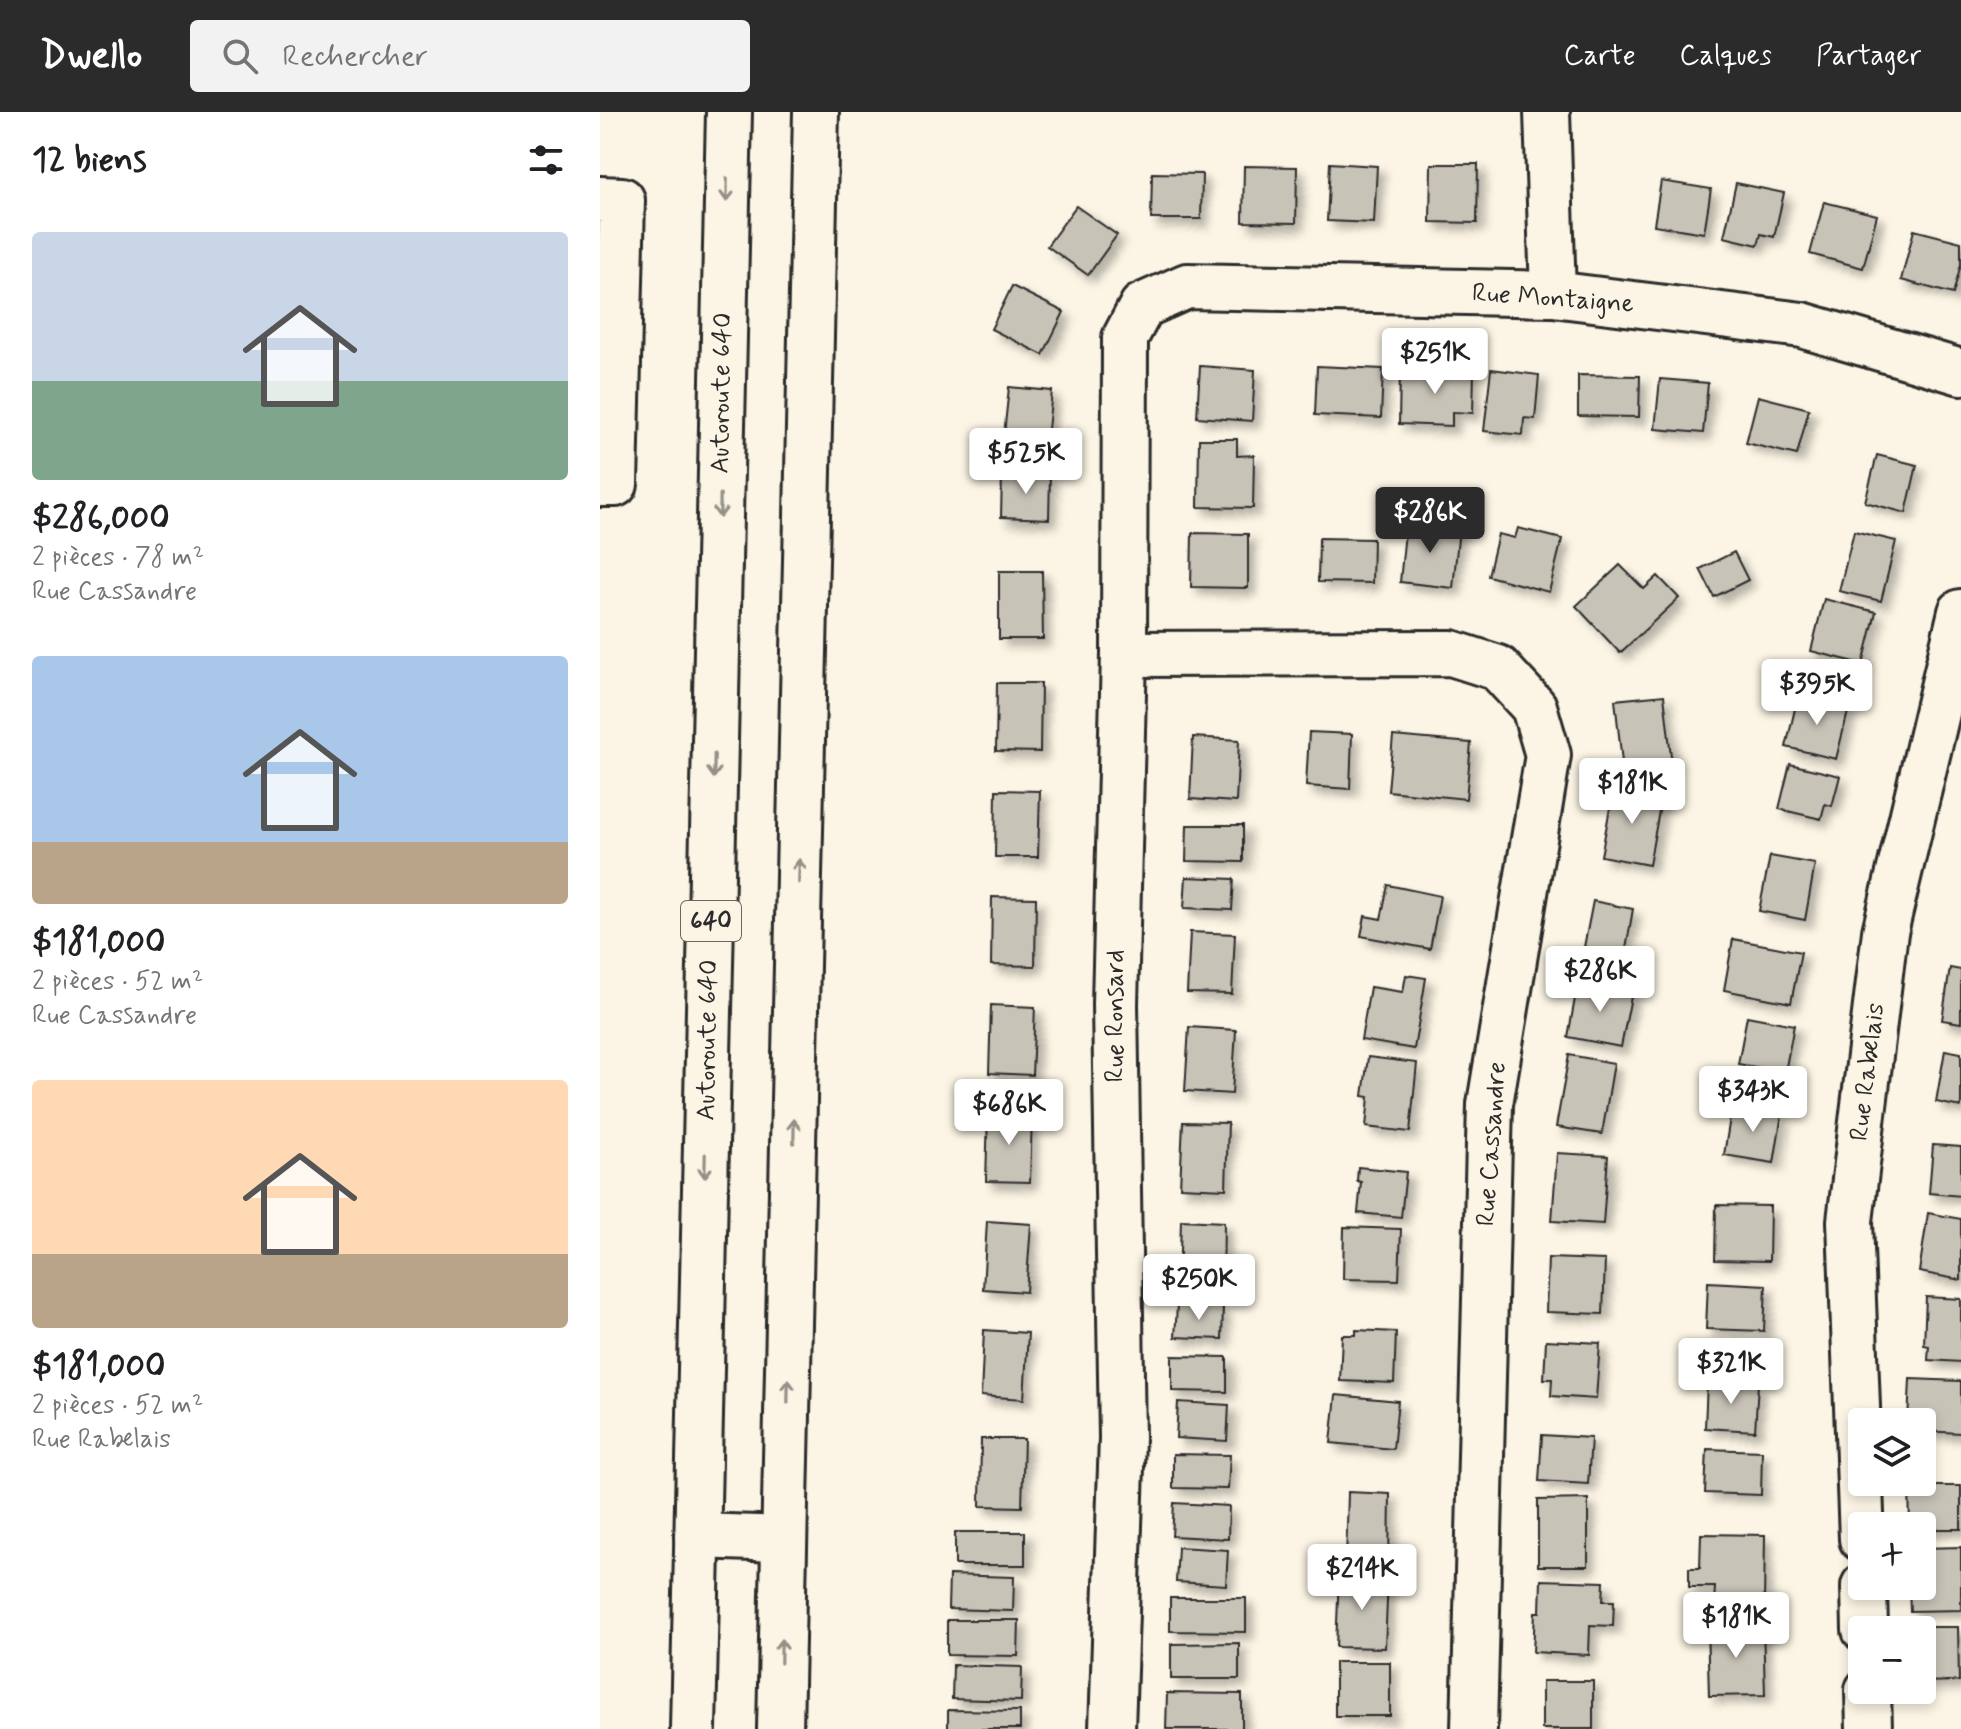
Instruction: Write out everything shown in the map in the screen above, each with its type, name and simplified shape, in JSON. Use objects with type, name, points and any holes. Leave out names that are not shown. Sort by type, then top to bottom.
[{"type":"main road","name":"Autoroute 640","points":[[693,1729],[729,112]]},
{"type":"main road","points":[[780,1729],[816,112]]},
{"type":"main road","points":[[1547,112],[1553,294]]},
{"type":"main road","points":[[600,199],[622,200],[615,484],[600,484]]},
{"type":"main road","name":"Rue Montaigne","points":[[1142,306],[1187,286],[1553,294],[1802,325],[1961,372]]},
{"type":"main road","name":"Rue Ronsard","points":[[1112,1729],[1122,1438],[1115,1004],[1124,654],[1125,338],[1142,306]]},
{"type":"main road","name":"Rue Rabelais","points":[[1861,1512],[1850,1221],[1885,932],[1961,612]]},
{"type":"main road","name":"Rue Cassandre","points":[[1124,654],[1451,653],[1498,668],[1534,707],[1548,755],[1490,1104],[1474,1729]]},
{"type":"main road","points":[[697,1536],[784,1539]]},
{"type":"main road","points":[[1868,1704],[1869,1729]]},
{"type":"building","points":[[1330,163],[1377,166],[1374,223],[1327,221]]},
{"type":"building","points":[[1431,164],[1478,164],[1477,223],[1430,222]]},
{"type":"building","points":[[1244,166],[1297,167],[1296,223],[1243,222]]},
{"type":"building","points":[[1152,173],[1202,174],[1201,219],[1151,219]]},
{"type":"building","points":[[1661,181],[1711,189],[1704,233],[1654,225]]},
{"type":"building","points":[[1736,183],[1784,193],[1774,237],[1761,234],[1758,245],[1724,237]]},
{"type":"building","points":[[1824,202],[1877,215],[1863,268],[1810,254]]},
{"type":"building","points":[[1076,206],[1117,235],[1088,275],[1047,246]]},
{"type":"building","points":[[1914,230],[1961,242],[1961,264],[1953,294],[1901,280]]},
{"type":"building","points":[[1012,286],[1064,312],[1043,355],[991,329]]},
{"type":"building","points":[[1200,366],[1255,370],[1252,421],[1197,417]]},
{"type":"building","points":[[1317,366],[1383,369],[1381,418],[1315,415]]},
{"type":"building","points":[[1400,369],[1474,371],[1473,413],[1452,412],[1452,426],[1399,424]]},
{"type":"building","points":[[1491,369],[1539,375],[1535,419],[1524,418],[1523,435],[1484,431]]},
{"type":"building","points":[[1578,375],[1640,376],[1639,417],[1578,416]]},
{"type":"building","points":[[1660,379],[1708,383],[1703,433],[1655,429]]},
{"type":"building","points":[[1009,387],[1052,391],[1045,458],[1002,454]]},
{"type":"building","points":[[1758,396],[1809,409],[1797,455],[1746,443]]},
{"type":"building","points":[[1199,439],[1237,439],[1237,456],[1254,455],[1253,508],[1198,507]]},
{"type":"building","points":[[1877,455],[1917,465],[1906,513],[1865,502]]},
{"type":"building","points":[[1002,472],[1050,474],[1049,519],[1001,517]]},
{"type":"building","points":[[1406,522],[1459,528],[1453,588],[1400,582]]},
{"type":"building","points":[[1518,528],[1562,539],[1549,592],[1488,576],[1498,534],[1515,538]]},
{"type":"building","points":[[1854,531],[1896,541],[1881,601],[1839,591]]},
{"type":"building","points":[[1192,533],[1248,534],[1248,588],[1191,587]]},
{"type":"building","points":[[1319,538],[1373,539],[1372,583],[1318,582]]},
{"type":"building","points":[[1734,552],[1748,580],[1714,597],[1700,569]]},
{"type":"building","points":[[1620,565],[1644,589],[1658,576],[1679,598],[1620,653],[1576,606]]},
{"type":"building","points":[[999,571],[1042,571],[1043,639],[999,639]]},
{"type":"building","points":[[1824,599],[1876,612],[1863,664],[1811,651]]},
{"type":"building","points":[[997,683],[1041,683],[1040,752],[996,751]]},
{"type":"building","points":[[1664,695],[1672,765],[1623,771],[1615,700]]},
{"type":"building","points":[[1798,696],[1849,708],[1836,759],[1786,747]]},
{"type":"building","points":[[1309,732],[1352,734],[1350,789],[1306,786]]},
{"type":"building","points":[[1393,736],[1471,743],[1466,799],[1388,791]]},
{"type":"building","points":[[1193,737],[1239,740],[1236,802],[1190,799]]},
{"type":"building","points":[[1790,764],[1840,776],[1832,806],[1825,804],[1821,819],[1779,809]]},
{"type":"building","points":[[1614,787],[1662,795],[1649,865],[1601,856]]},
{"type":"building","points":[[996,790],[1040,791],[1038,857],[995,857]]},
{"type":"building","points":[[1187,825],[1243,825],[1243,862],[1186,861]]},
{"type":"building","points":[[1770,856],[1815,864],[1805,920],[1759,911]]},
{"type":"building","points":[[1186,877],[1234,879],[1232,910],[1184,908]]},
{"type":"building","points":[[1388,885],[1440,896],[1430,949],[1361,936],[1365,916],[1381,919]]},
{"type":"building","points":[[992,897],[1036,898],[1035,966],[991,965]]},
{"type":"building","points":[[1593,901],[1633,909],[1625,955],[1584,947]]},
{"type":"building","points":[[1190,932],[1235,934],[1232,994],[1187,993]]},
{"type":"building","points":[[1733,939],[1801,952],[1791,1003],[1724,990]]},
{"type":"building","points":[[1950,968],[1961,970],[1961,1023],[1942,1020]]},
{"type":"building","points":[[1406,975],[1426,978],[1414,1049],[1361,1040],[1370,987],[1403,992]]},
{"type":"building","points":[[1578,982],[1632,992],[1621,1047],[1568,1037]]},
{"type":"building","points":[[991,1005],[1035,1007],[1032,1075],[989,1073]]},
{"type":"building","points":[[1747,1016],[1794,1025],[1785,1072],[1738,1064]]},
{"type":"building","points":[[1189,1027],[1236,1030],[1232,1094],[1185,1091]]},
{"type":"building","points":[[1945,1050],[1961,1053],[1961,1107],[1936,1102]]},
{"type":"building","points":[[1569,1055],[1614,1063],[1602,1134],[1556,1127]]},
{"type":"building","points":[[1368,1057],[1417,1063],[1410,1132],[1366,1127],[1369,1097],[1363,1096]]},
{"type":"building","points":[[1732,1105],[1782,1114],[1774,1163],[1724,1155]]},
{"type":"building","points":[[988,1112],[1032,1114],[1030,1182],[986,1181]]},
{"type":"building","points":[[1183,1122],[1228,1123],[1226,1189],[1180,1187]]},
{"type":"building","points":[[1933,1145],[1961,1147],[1961,1196],[1929,1193]]},
{"type":"building","points":[[1557,1153],[1608,1156],[1603,1224],[1552,1221]]},
{"type":"building","points":[[1358,1167],[1406,1172],[1401,1217],[1358,1213],[1361,1182],[1357,1181]]},
{"type":"building","points":[[1716,1205],[1770,1206],[1769,1261],[1715,1260]]},
{"type":"building","points":[[1928,1213],[1961,1219],[1961,1280],[1919,1272]]},
{"type":"building","points":[[1181,1220],[1224,1222],[1223,1283],[1179,1282]]},
{"type":"building","points":[[987,1221],[1031,1224],[1026,1292],[983,1289]]},
{"type":"building","points":[[1344,1227],[1401,1229],[1399,1280],[1343,1279]]},
{"type":"building","points":[[1548,1258],[1605,1260],[1603,1314],[1546,1312]]},
{"type":"building","points":[[1708,1282],[1766,1285],[1764,1331],[1706,1329]]},
{"type":"building","points":[[1926,1297],[1961,1299],[1961,1362],[1928,1360],[1929,1346],[1924,1345]]},
{"type":"building","points":[[1177,1305],[1223,1307],[1222,1339],[1175,1337]]},
{"type":"building","points":[[984,1330],[1028,1333],[1024,1399],[981,1396]]},
{"type":"building","points":[[1356,1330],[1396,1332],[1394,1383],[1340,1381],[1342,1335],[1356,1335]]},
{"type":"building","points":[[1546,1340],[1600,1343],[1596,1399],[1551,1396],[1552,1379],[1544,1379]]},
{"type":"building","points":[[1172,1356],[1227,1357],[1227,1392],[1172,1391]]},
{"type":"building","points":[[1910,1379],[1961,1381],[1961,1433],[1936,1432],[1936,1408],[1909,1408]]},
{"type":"building","points":[[1707,1381],[1758,1384],[1755,1431],[1705,1428]]},
{"type":"building","points":[[1336,1395],[1398,1401],[1393,1449],[1331,1443]]},
{"type":"building","points":[[1178,1402],[1229,1405],[1227,1441],[1176,1438]]},
{"type":"building","points":[[1542,1435],[1591,1438],[1588,1484],[1539,1481]]},
{"type":"building","points":[[981,1439],[1024,1439],[1022,1507],[980,1506]]},
{"type":"building","points":[[1707,1449],[1762,1451],[1761,1495],[1705,1493]]},
{"type":"building","points":[[1173,1454],[1230,1455],[1228,1489],[1173,1488]]},
{"type":"building","points":[[1936,1486],[1961,1486],[1961,1529],[1936,1529],[1936,1512],[1910,1512],[1909,1496],[1936,1496]]},
{"type":"building","points":[[1348,1492],[1390,1494],[1389,1563],[1346,1562]]},
{"type":"building","points":[[1588,1499],[1588,1566],[1538,1566],[1538,1500]]},
{"type":"building","points":[[1174,1503],[1229,1506],[1228,1539],[1172,1536]]},
{"type":"building","points":[[955,1532],[1025,1532],[1025,1565],[955,1565]]},
{"type":"building","points":[[1701,1534],[1765,1535],[1764,1604],[1714,1603],[1715,1587],[1689,1587],[1689,1568],[1700,1568]]},
{"type":"building","points":[[1178,1547],[1228,1550],[1226,1585],[1176,1582]]},
{"type":"building","points":[[1961,1547],[1961,1610],[1910,1611],[1910,1600],[1936,1600],[1936,1548]]},
{"type":"building","points":[[949,1575],[1014,1577],[1013,1611],[948,1609]]},
{"type":"building","points":[[1339,1575],[1388,1577],[1385,1648],[1336,1647]]},
{"type":"building","points":[[1541,1580],[1604,1582],[1603,1601],[1614,1601],[1613,1626],[1590,1625],[1589,1655],[1533,1652],[1535,1612],[1540,1612]]},
{"type":"building","points":[[1170,1598],[1246,1598],[1246,1632],[1170,1631]]},
{"type":"building","points":[[947,1620],[1019,1620],[1018,1656],[947,1655]]},
{"type":"building","points":[[1763,1623],[1765,1695],[1709,1696],[1707,1624]]},
{"type":"building","points":[[1936,1627],[1958,1627],[1959,1681],[1936,1682]]},
{"type":"building","points":[[1239,1643],[1239,1679],[1171,1679],[1171,1644]]},
{"type":"building","points":[[1335,1662],[1390,1662],[1390,1716],[1335,1716]]},
{"type":"building","points":[[953,1665],[1022,1667],[1021,1701],[952,1699]]},
{"type":"building","points":[[1542,1681],[1593,1681],[1593,1729],[1542,1729]]},
{"type":"building","points":[[1167,1693],[1242,1694],[1242,1729],[1166,1729]]},
{"type":"building","points":[[948,1710],[1020,1711],[1020,1729],[948,1729]]}]
